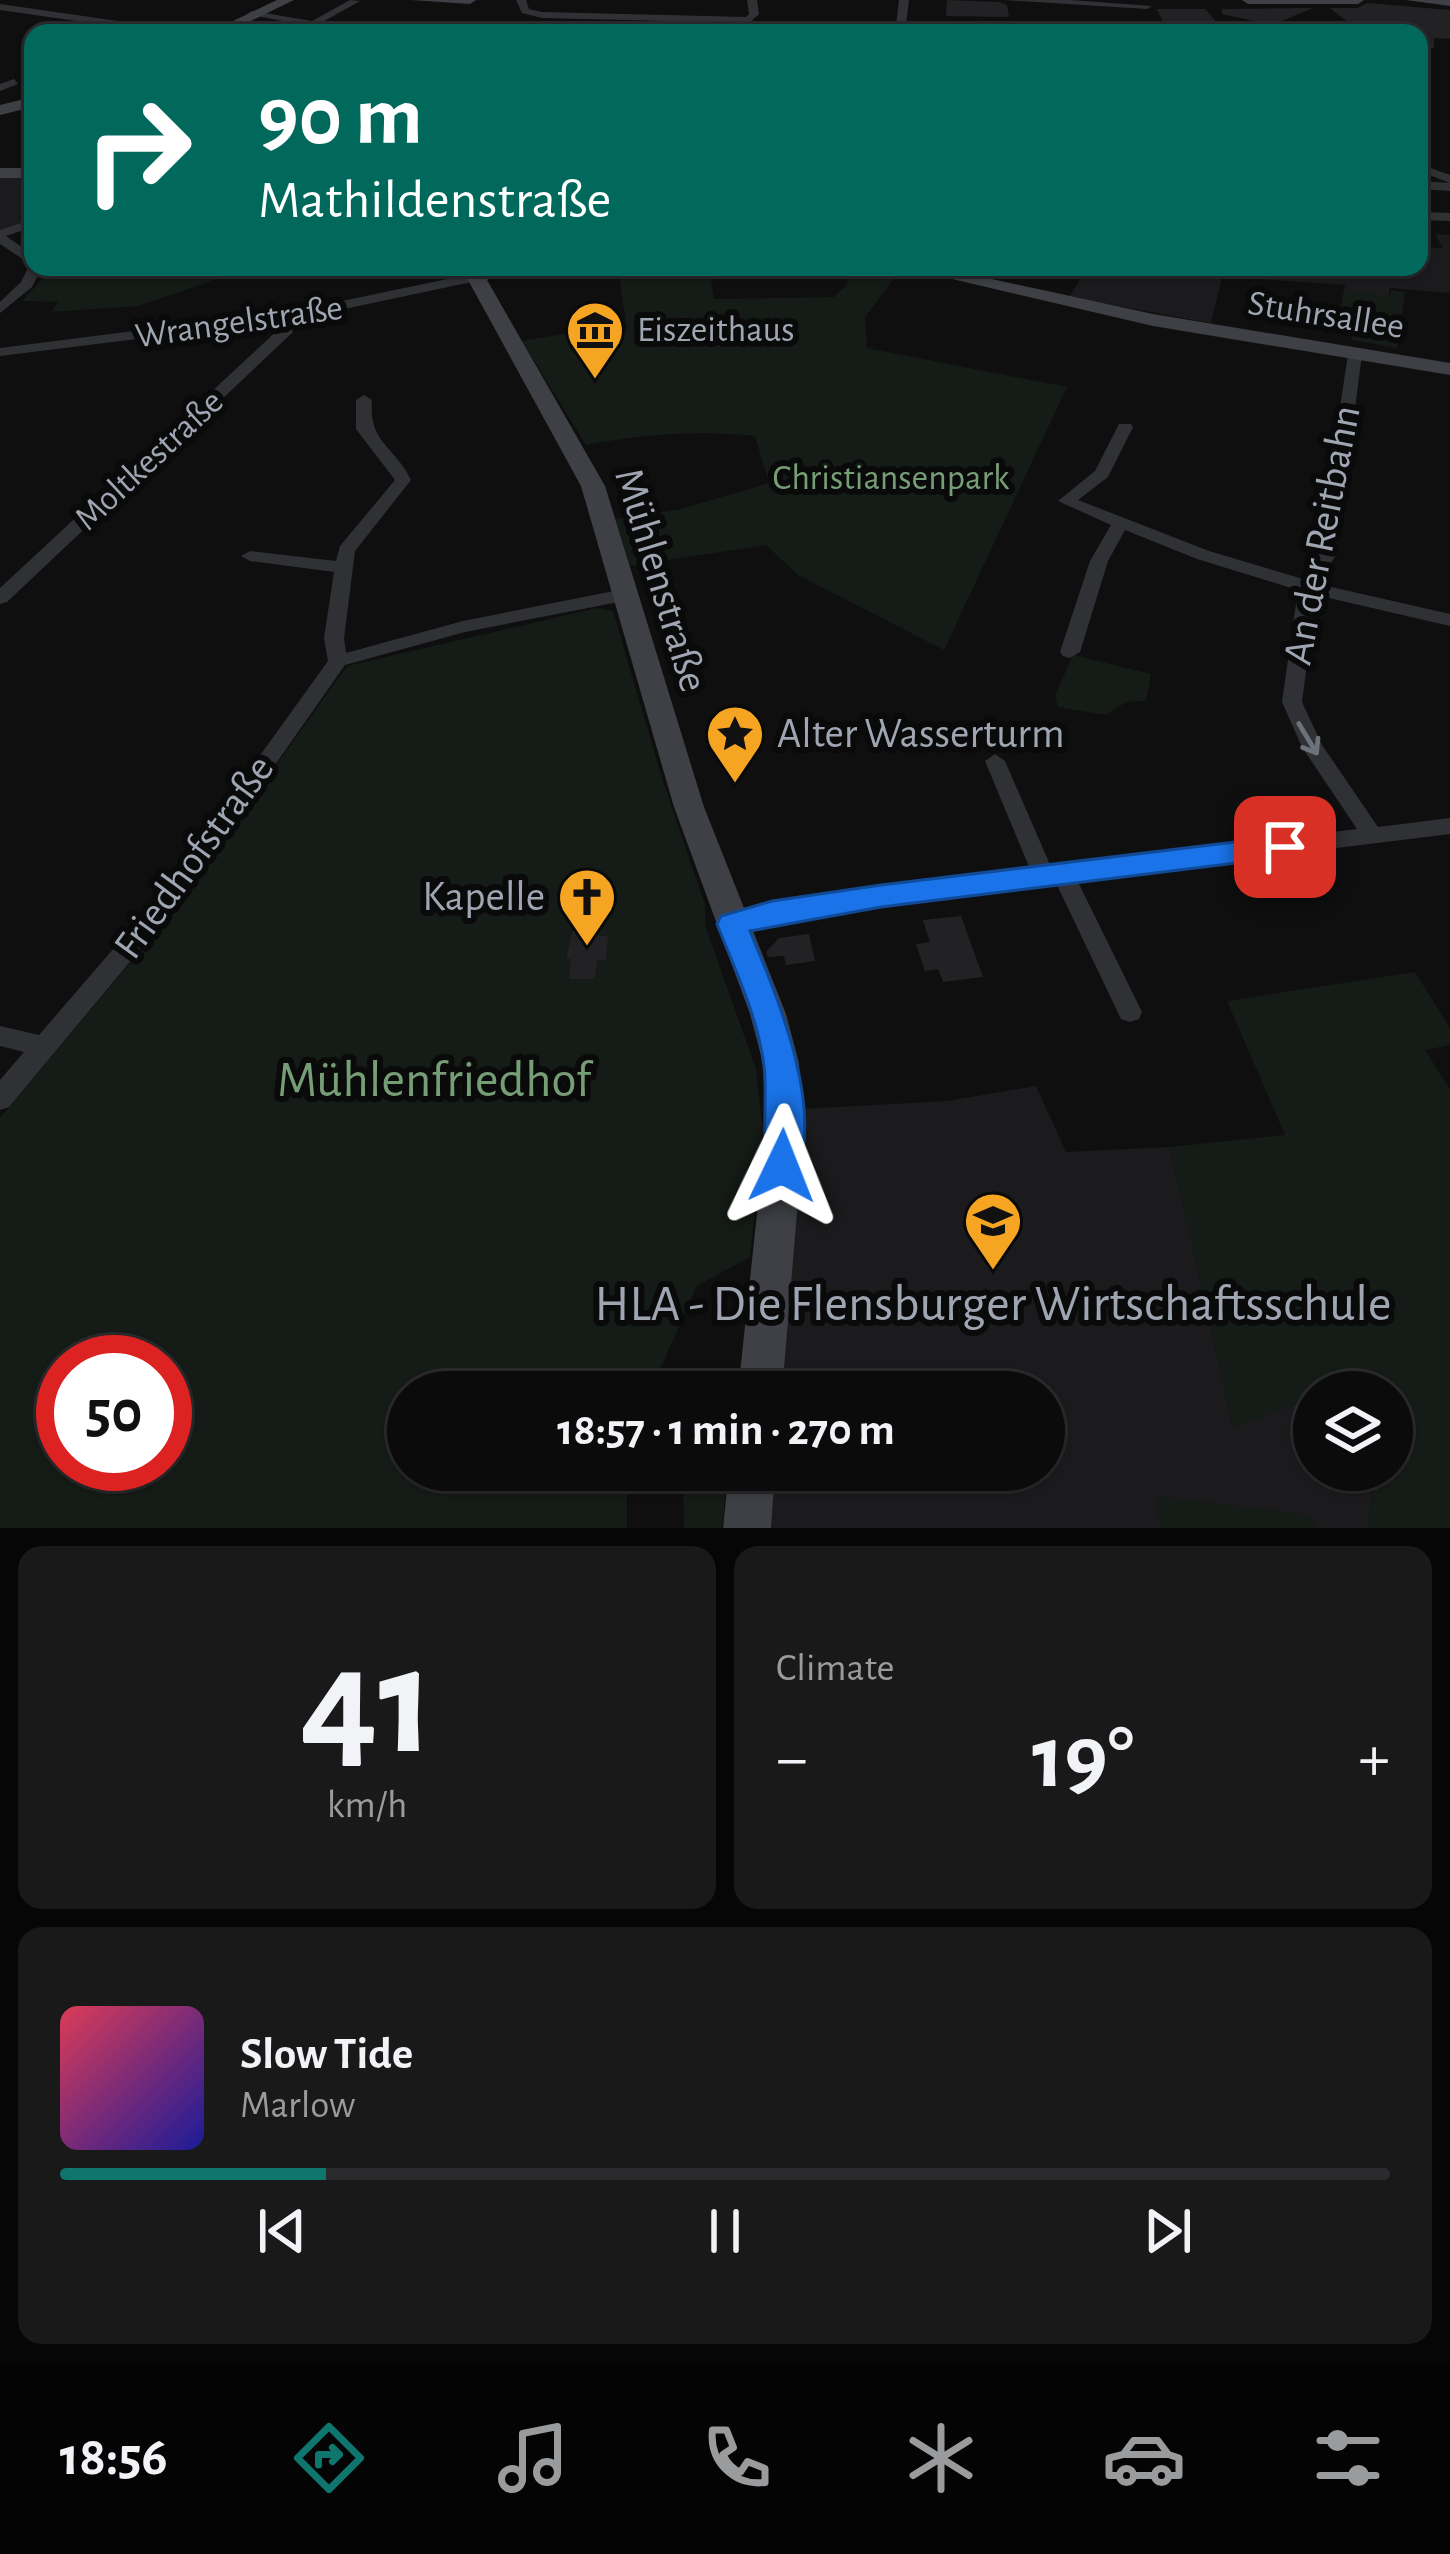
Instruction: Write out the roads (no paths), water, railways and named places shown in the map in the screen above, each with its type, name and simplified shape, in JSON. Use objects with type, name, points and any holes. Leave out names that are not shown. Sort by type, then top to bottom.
[{"type":"main road","points":[[234,24],[284,0]]},
{"type":"main road","points":[[418,0],[470,0]]},
{"type":"main road","points":[[1249,0],[1358,0]]},
{"type":"main road","points":[[1412,0],[1450,2]]},
{"type":"main road","name":"Mühlenstraße","points":[[471,276],[592,486],[661,722],[768,1014],[781,1064],[785,1129],[762,1371]]},
{"type":"main road","name":"Stuhrsallee","points":[[951,276],[1153,320],[1450,369]]},
{"type":"main road","points":[[747,1528],[750,1491]]},
{"type":"street","points":[[174,0],[213,4]]},
{"type":"street","points":[[521,0],[525,11],[542,15],[713,22],[749,20],[754,14],[752,0]]},
{"type":"street","points":[[1008,0],[1146,3]]},
{"type":"street","points":[[256,15],[314,24],[355,1]]},
{"type":"street","points":[[0,7],[118,24]]},
{"type":"street","points":[[0,78],[14,82],[0,88]]},
{"type":"street","points":[[0,236],[24,256]]},
{"type":"street","points":[[0,309],[30,276]]},
{"type":"street","name":"Wrangelstraße","points":[[0,352],[291,317],[376,302],[457,276]]},
{"type":"street","name":"Moltkestraße","points":[[0,598],[287,330],[291,317]]},
{"type":"street","name":"An der Reitbahn","points":[[1355,354],[1327,555],[1308,585],[1293,674],[1298,722],[1373,836]]},
{"type":"street","points":[[364,400],[360,418],[364,432],[375,449],[396,465],[403,480],[356,534],[340,567],[334,638],[338,661],[463,627],[624,595]]},
{"type":"street","points":[[1125,428],[1102,474],[1066,500],[1119,526],[1308,585],[1450,620]]},
{"type":"street","points":[[1070,652],[1099,561],[1119,526]]},
{"type":"street","points":[[250,556],[340,567]]},
{"type":"street","name":"Friedhofstraße","points":[[0,1099],[177,888],[338,661]]},
{"type":"street","points":[[995,760],[1130,1012]]},
{"type":"street","points":[[732,924],[772,913],[1450,826]]},
{"type":"street","points":[[0,1036],[44,1047]]},
{"type":"place","name":"Eiszeithaus","points":[[595,381]]},
{"type":"place","name":"Alter Wasserturm","points":[[735,785]]},
{"type":"place","name":"Kapelle","points":[[587,948]]},
{"type":"place","name":"HLA - Die Flensburger Wirtschaftsschule","points":[[993,1272]]},
{"type":"park label","name":"Christiansenpark","points":[[891,478]]},
{"type":"park label","name":"Mühlenfriedhof","points":[[434,1080]]}]
